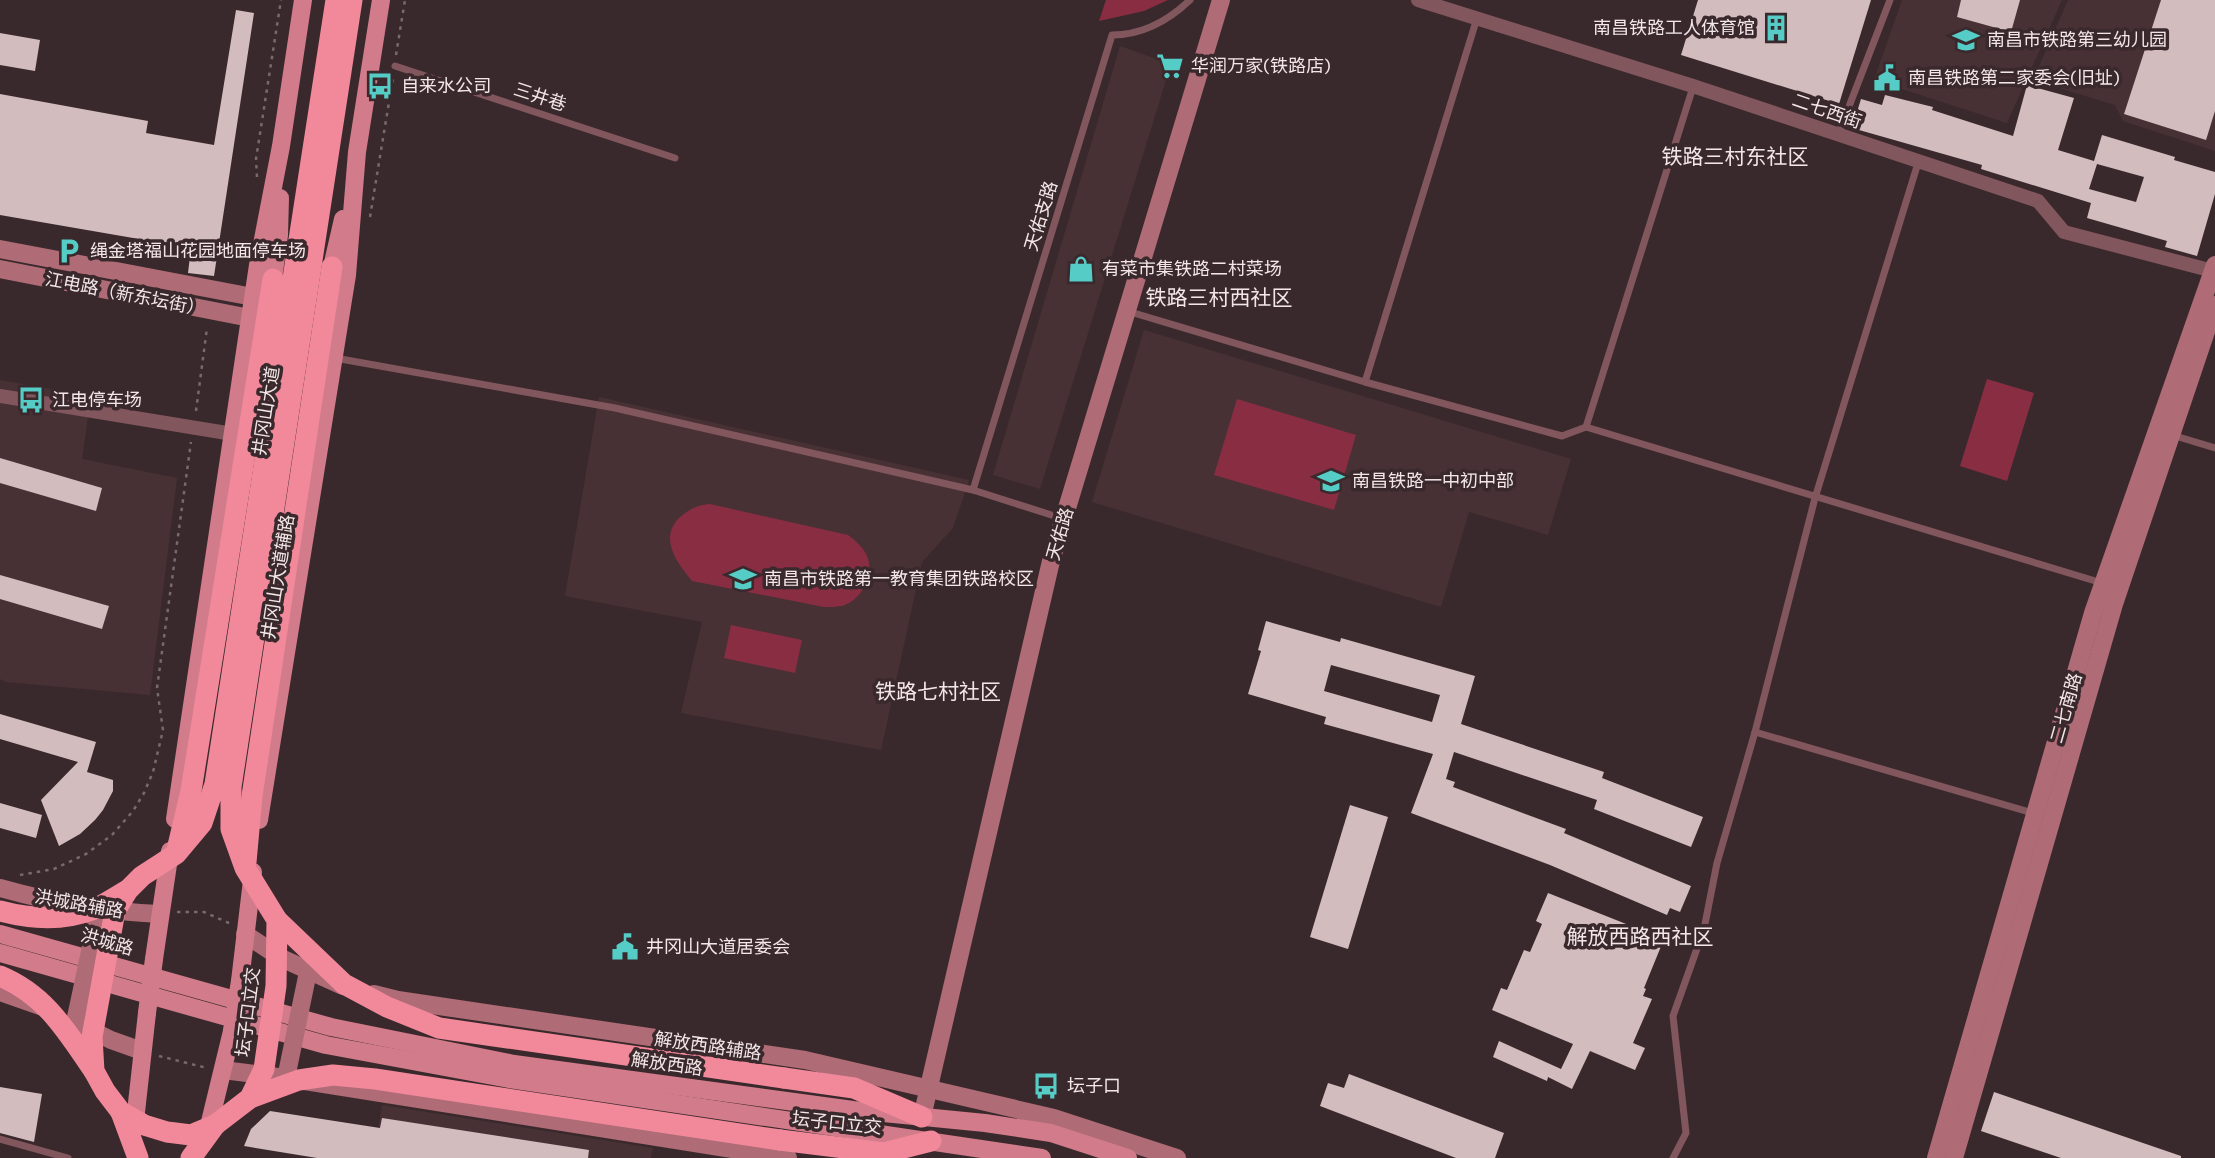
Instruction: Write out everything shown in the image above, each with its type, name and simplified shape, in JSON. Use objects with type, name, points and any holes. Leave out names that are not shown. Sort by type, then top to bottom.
[{"type":"highway","name":"井冈山大道","points":[[202,824],[215,784],[336,0]]},
{"type":"highway","name":"井冈山大道","points":[[245,868],[231,829],[231,787],[352,0]]},
{"type":"highway","points":[[277,920],[245,868],[254,782],[332,267]]},
{"type":"highway","points":[[176,854],[191,791],[273,279]]},
{"type":"highway","name":"坛子口立交","points":[[94,1071],[92,1037],[115,911],[128,890],[142,876],[176,854],[202,824]]},
{"type":"highway","name":"坛子口立交","points":[[0,911],[38,919],[62,916],[92,910],[128,890]]},
{"type":"highway","name":"坛子口立交","points":[[277,920],[344,984],[387,1007],[439,1028],[854,1088],[922,1117]]},
{"type":"highway","name":"坛子口立交","points":[[250,1098],[264,1069],[270,1034],[276,986],[277,920]]},
{"type":"highway","name":"坛子口立交","points":[[0,976],[19,984],[46,1005],[121,1112],[144,1125],[167,1132],[191,1135],[215,1125],[250,1098],[299,1080],[333,1075],[375,1079],[784,1149],[884,1153],[931,1141]]},
{"type":"highway","points":[[121,1112],[138,1158]]},
{"type":"highway","points":[[191,1158],[215,1125]]},
{"type":"main road","points":[[131,1158],[160,914],[250,318],[281,146],[303,0]]},
{"type":"main road","name":"井冈山大道辅路","points":[[201,1158],[232,1031],[240,981],[261,804],[347,275],[357,152],[381,0]]},
{"type":"main road","name":"天佑路","points":[[922,1117],[1051,561],[1221,0]]},
{"type":"main road","points":[[279,235],[281,146]]},
{"type":"main road","points":[[332,267],[357,152]]},
{"type":"main road","points":[[273,279],[283,219],[296,207],[313,205],[329,212],[338,227],[337,245]]},
{"type":"main road","name":"江电路（新东坛街）","points":[[0,249],[254,297]]},
{"type":"main road","name":"二七南路","points":[[1936,1158],[2093,613],[2214,268]]},
{"type":"main road","name":"江电路（新东坛街）","points":[[0,269],[250,318]]},
{"type":"main road","name":"二七南路","points":[[1954,1158],[2114,604],[2215,305]]},
{"type":"main road","points":[[204,626],[228,610],[257,611],[281,626],[289,639]]},
{"type":"main road","name":"洪城路辅路","points":[[0,888],[66,904],[121,913],[160,914]]},
{"type":"main road","points":[[75,1022],[99,909]]},
{"type":"main road","name":"洪城路","points":[[0,934],[203,991]]},
{"type":"main road","name":"解放西路辅路","points":[[245,934],[281,958],[338,985],[398,1000],[805,1060],[1054,1118],[1177,1158]]},
{"type":"main road","points":[[0,953],[326,1045],[509,1079],[1042,1158]]},
{"type":"main road","points":[[286,1077],[308,972]]},
{"type":"main road","name":"解放西路","points":[[203,991],[331,1027],[514,1065],[985,1123],[1051,1133],[1128,1158]]},
{"type":"main road","points":[[0,992],[24,999],[111,1040],[142,1051]]},
{"type":"main road","points":[[223,1070],[286,1077],[703,1151],[784,1149]]},
{"type":"main road","points":[[1054,1118],[1096,1147]]},
{"type":"street","name":"二七西街","points":[[1418,0],[1693,86],[2038,201],[2064,232],[2214,268]]},
{"type":"street","points":[[0,396],[233,434]]},
{"type":"lane","name":"天佑支路","points":[[973,490],[1112,35],[1132,35],[1154,25],[1189,0]]},
{"type":"lane","points":[[1838,135],[1890,0]]},
{"type":"lane","points":[[1365,382],[1477,18]]},
{"type":"lane","name":"三井巷","points":[[395,66],[674,158]]},
{"type":"lane","points":[[1586,427],[1693,86]]},
{"type":"lane","points":[[1673,1158],[1686,1132],[1673,1016],[1704,929],[1717,863],[1755,732],[1815,498],[1918,163]]},
{"type":"lane","points":[[1127,311],[1365,382],[1562,436],[1586,427],[2103,583]]},
{"type":"lane","points":[[334,358],[615,408],[973,490],[1064,519]]},
{"type":"lane","points":[[2171,435],[2215,448]]},
{"type":"lane","points":[[1755,732],[2036,814]]},
{"type":"lane","points":[[0,1139],[68,1158]]},
{"type":"path","points":[[368,223],[373,210],[405,0]]},
{"type":"path","points":[[18,875],[54,869],[86,854],[112,835],[133,811],[153,772],[163,730],[157,688],[210,310]]},
{"type":"path","points":[[160,914],[204,912],[224,920],[245,934]]},
{"type":"path","points":[[142,1051],[178,1062],[223,1070]]},
{"type":"shaded area","points":[[1106,0],[1168,0],[1144,11],[1099,21]]},
{"type":"shaded area","name":"南昌市铁路第三幼儿园","points":[[1902,0],[2062,0],[2007,123],[1874,80]]},
{"type":"shaded area","points":[[2068,0],[2215,0],[2215,151],[2123,121],[2115,105],[2033,80]]},
{"type":"shaded area","name":"有菜市集铁路二村菜场","points":[[1120,46],[1171,64],[1040,489],[993,475]]},
{"type":"shaded area","name":"南昌铁路一中初中部","points":[[1144,330],[1571,459],[1548,535],[1469,512],[1441,607],[1092,502]]},
{"type":"shaded area","points":[[1987,379],[2034,393],[2007,481],[1960,466]]},
{"type":"shaded area","points":[[0,380],[91,396],[82,459],[177,478],[150,695],[6,682],[0,679]]},
{"type":"shaded area","name":"南昌市铁路第一教育集团铁路校区","points":[[599,397],[969,480],[953,528],[922,562],[881,750],[681,713],[702,622],[565,596]]},
{"type":"shaded area","points":[[1237,399],[1356,435],[1334,510],[1214,475]]},
{"type":"shaded area","points":[[710,504],[848,535],[859,544],[867,556],[869,571],[864,587],[855,599],[848,603],[824,607],[692,581],[672,550],[670,533],[684,514],[697,506]]},
{"type":"shaded area","points":[[731,625],[802,640],[795,673],[724,658]]},
{"type":"shaded area","points":[[382,1105],[653,1148],[651,1158],[374,1158]]},
{"type":"building","name":"南昌铁路工人体育馆","points":[[1698,0],[1871,0],[1839,104],[1681,55]]},
{"type":"building","points":[[1961,0],[2020,0],[2011,32],[1957,17]]},
{"type":"building","points":[[2161,0],[2215,0],[2215,111],[2206,140],[2124,114]]},
{"type":"building","points":[[236,10],[254,13],[214,276],[188,273],[191,248],[0,215],[0,94],[148,121],[146,133],[214,145]]},
{"type":"building","points":[[0,33],[40,40],[35,71],[0,65]]},
{"type":"building","points":[[2027,85],[2074,98],[2058,150],[2094,161],[2102,135],[2215,172],[2215,194],[2197,256],[2165,247],[2167,241],[2087,218],[2091,203],[1981,169],[1982,165],[1852,128],[1861,99],[1882,105],[1885,95],[1933,107],[1932,110],[2013,136]],"holes":[[[2097,164],[2144,177],[2136,202],[2089,189]]]},
{"type":"building","points":[[0,458],[102,488],[96,511],[0,483]]},
{"type":"building","points":[[0,575],[109,606],[102,629],[0,599]]},
{"type":"building","points":[[1266,621],[1340,642],[1341,638],[1475,676],[1461,724],[1604,772],[1602,778],[1703,817],[1691,847],[1594,809],[1597,800],[1454,752],[1446,779],[1455,782],[1453,787],[1566,829],[1564,833],[1691,886],[1680,912],[1670,908],[1667,915],[1550,865],[1411,813],[1433,754],[1324,724],[1326,717],[1248,694],[1261,651],[1258,650]],"holes":[[[1331,665],[1440,695],[1432,722],[1324,691]]]},
{"type":"building","points":[[0,714],[96,742],[87,772],[113,780],[113,791],[95,820],[80,834],[59,846],[41,800],[78,762],[0,739]]},
{"type":"building","points":[[0,803],[42,815],[36,838],[0,828]]},
{"type":"building","points":[[1350,805],[1388,817],[1348,949],[1310,937]]},
{"type":"building","points":[[1548,893],[1664,939],[1644,988],[1646,989],[1643,996],[1652,999],[1633,1043],[1645,1048],[1635,1070],[1590,1051],[1572,1089],[1548,1077],[1547,1081],[1493,1057],[1499,1041],[1561,1069],[1573,1044],[1492,1010],[1501,988],[1507,990],[1524,950],[1530,952],[1542,924],[1536,921]]},
{"type":"building","points":[[1349,1074],[1504,1133],[1495,1158],[1456,1158],[1320,1106],[1328,1083],[1344,1088]]},
{"type":"building","points":[[0,1087],[42,1094],[34,1142],[0,1133]]},
{"type":"building","points":[[1994,1092],[2181,1158],[2061,1158],[1981,1131]]},
{"type":"building","points":[[270,1111],[380,1128],[382,1118],[589,1150],[588,1158],[317,1158],[244,1146],[251,1129]]},
{"type":"place","name":"南昌铁路工人体育馆","points":[[1776,28]]},
{"type":"place","name":"南昌市铁路第三幼儿园","points":[[1966,40]]},
{"type":"place","name":"华润万家(铁路店)","points":[[1170,66]]},
{"type":"place","name":"南昌铁路第二家委会(旧址)","points":[[1887,78]]},
{"type":"place","name":"自来水公司","points":[[380,86]]},
{"type":"place","name":"绳金塔福山花园地面停车场","points":[[69,251]]},
{"type":"place","name":"有菜市集铁路二村菜场","points":[[1081,269]]},
{"type":"place","name":"江电停车场","points":[[31,400]]},
{"type":"place","name":"南昌铁路一中初中部","points":[[1331,481]]},
{"type":"place","name":"南昌市铁路第一教育集团铁路校区","points":[[743,579]]},
{"type":"place","name":"井冈山大道居委会","points":[[625,947]]},
{"type":"place","name":"坛子口","points":[[1046,1086]]},
{"type":"district","name":"铁路三村东社区","points":[[1735,157]]},
{"type":"district","name":"铁路三村西社区","points":[[1219,298]]},
{"type":"district","name":"铁路七村社区","points":[[938,692]]},
{"type":"district","name":"解放西路西社区","points":[[1640,937]]}]
